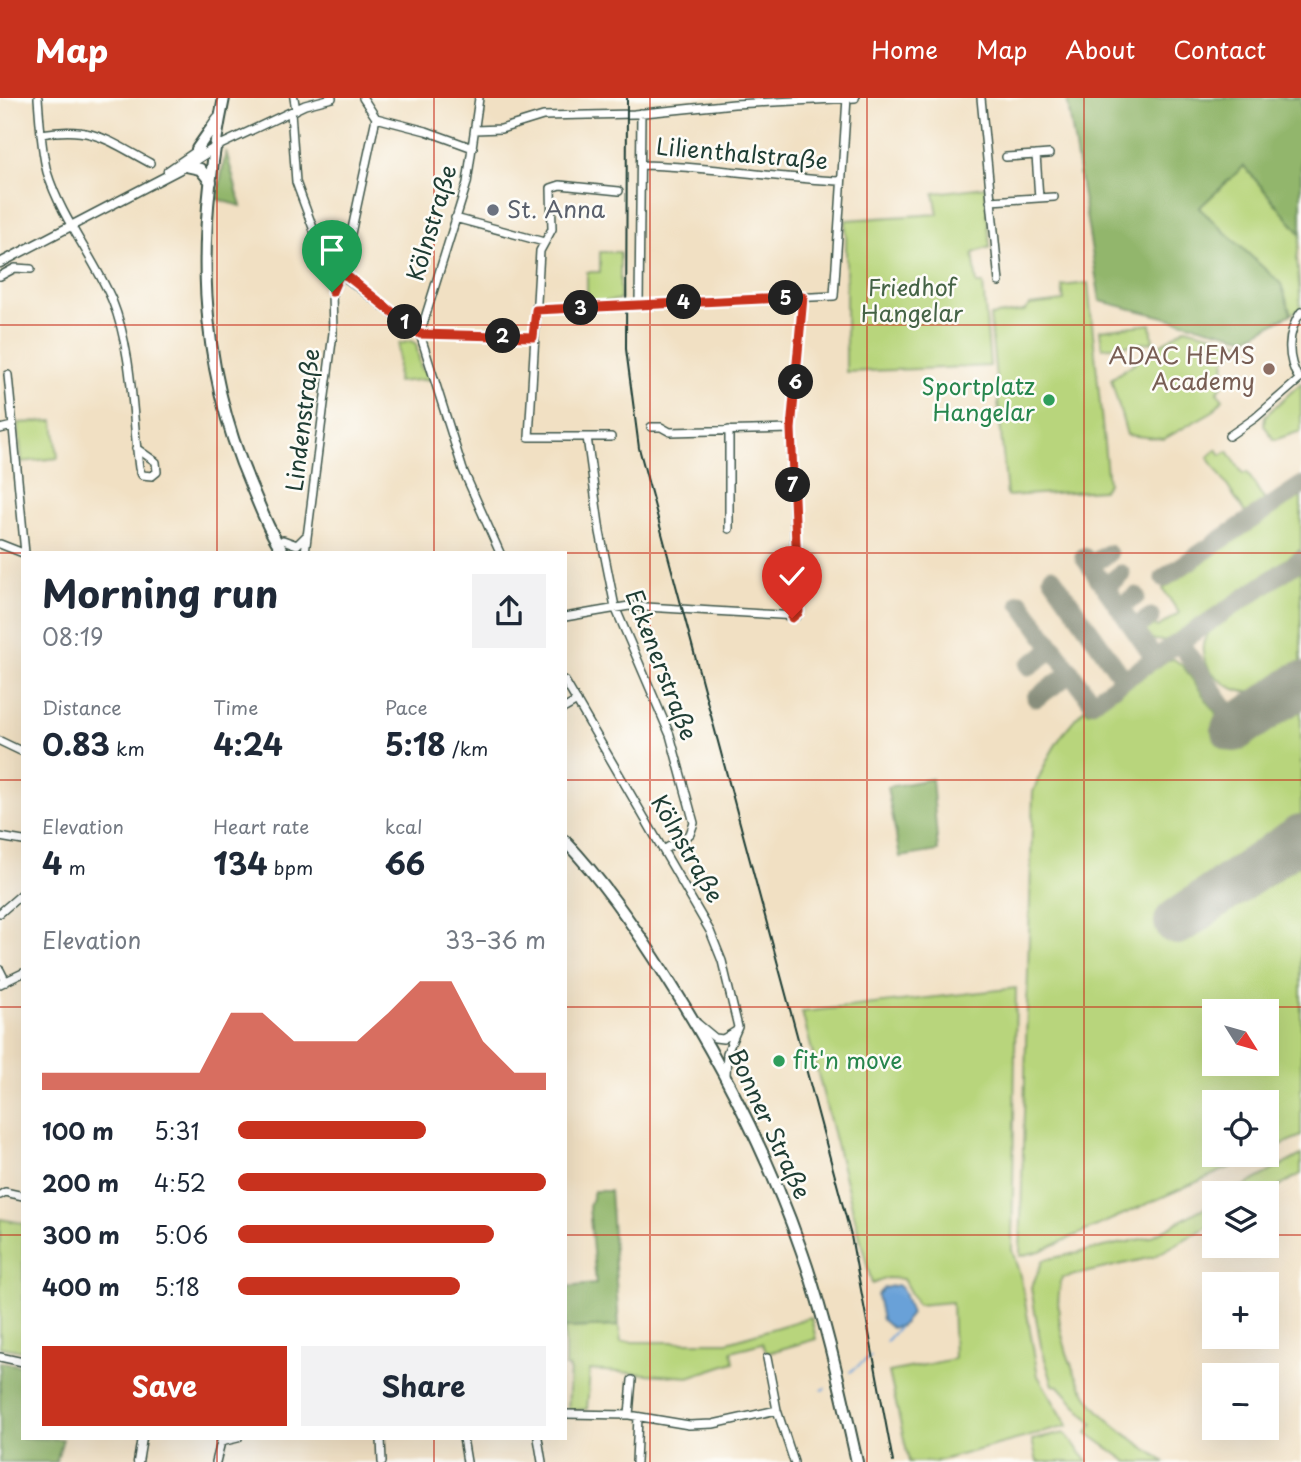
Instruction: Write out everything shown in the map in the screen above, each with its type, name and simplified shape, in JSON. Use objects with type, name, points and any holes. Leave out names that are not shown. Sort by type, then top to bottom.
[{"type":"main road","points":[[223,98],[203,259],[208,327],[226,421],[265,521],[283,551]]},
{"type":"main road","points":[[197,149],[220,117]]},
{"type":"main road","points":[[186,166],[200,169],[211,182]]},
{"type":"main road","points":[[255,494],[291,551]]},
{"type":"main road","name":"Bonner Straße","points":[[567,844],[642,938],[694,1020],[726,1077],[766,1159],[802,1251],[824,1322],[856,1462]]},
{"type":"street","points":[[38,98],[48,173],[70,226],[112,300],[120,328],[136,448]]},
{"type":"street","points":[[294,98],[296,182],[326,263],[420,334],[463,470],[497,551]]},
{"type":"street","points":[[0,263],[186,166],[216,147],[294,111],[332,98]]},
{"type":"street","points":[[363,98],[376,118],[426,131],[473,148]]},
{"type":"street","name":"Kölnstraße","points":[[420,334],[467,183],[479,98]]},
{"type":"street","points":[[536,310],[834,296],[847,98]]},
{"type":"street","points":[[475,130],[501,129],[543,116],[641,113],[725,104],[855,98]]},
{"type":"street","points":[[981,98],[999,282]]},
{"type":"street","points":[[639,304],[641,113]]},
{"type":"street","name":"Lindenstraße","points":[[305,551],[333,332],[332,292],[340,273],[376,118]]},
{"type":"street","points":[[41,134],[69,129],[85,131],[150,163]]},
{"type":"street","points":[[158,180],[197,149],[216,147]]},
{"type":"street","points":[[1006,157],[1049,154]]},
{"type":"street","points":[[1036,155],[1039,198]]},
{"type":"street","name":"Lilienthalstraße","points":[[641,165],[711,167],[764,177],[841,181]]},
{"type":"street","points":[[611,437],[529,437],[540,251],[552,229],[550,190],[553,186],[619,191]]},
{"type":"street","points":[[990,201],[1054,197]]},
{"type":"street","points":[[455,218],[544,242]]},
{"type":"street","points":[[0,276],[15,268],[31,269]]},
{"type":"street","points":[[567,617],[615,607],[685,608],[792,618],[799,612],[791,429],[803,297]]},
{"type":"street","points":[[1228,436],[1255,418],[1300,378],[1292,365],[1290,347],[1292,327],[1301,312]]},
{"type":"street","points":[[420,334],[533,337]]},
{"type":"street","points":[[8,375],[24,551]]},
{"type":"street","points":[[0,429],[12,426]]},
{"type":"street","points":[[651,427],[661,427],[670,432],[791,429]]},
{"type":"street","points":[[729,430],[729,529]]},
{"type":"street","name":"Eckenerstraße","points":[[587,437],[600,532],[615,607],[670,735],[694,823],[690,834],[665,849]]},
{"type":"street","points":[[283,540],[297,545],[308,532]]},
{"type":"street","points":[[0,544],[21,552]]},
{"type":"street","name":"Kölnstraße","points":[[567,684],[665,849],[710,931],[722,961],[738,1027]]},
{"type":"street","points":[[567,707],[577,701]]},
{"type":"street","points":[[0,741],[21,751]]},
{"type":"street","points":[[0,837],[21,841]]},
{"type":"street","points":[[0,913],[21,895]]},
{"type":"street","points":[[0,970],[3,983],[21,974]]},
{"type":"street","points":[[694,1020],[715,1038],[723,1040],[734,1034],[738,1027]]},
{"type":"street","points":[[726,1077],[727,1053],[738,1027]]},
{"type":"street","points":[[0,1195],[5,1192],[21,1196]]},
{"type":"street","points":[[0,1357],[21,1362]]},
{"type":"street","points":[[767,1358],[777,1410],[794,1462]]},
{"type":"street","points":[[629,1415],[632,1380]]},
{"type":"street","points":[[567,1415],[629,1415],[689,1425],[713,1424],[777,1410]]},
{"type":"street","points":[[636,1462],[638,1417]]},
{"type":"street","points":[[138,1462],[142,1440]]},
{"type":"street","points":[[216,1462],[218,1449],[224,1440]]},
{"type":"street","points":[[380,1440],[382,1462]]},
{"type":"street","points":[[463,1440],[467,1462]]},
{"type":"street","points":[[538,1440],[541,1462]]},
{"type":"green space","points":[[1067,98],[1301,98],[1301,234],[1244,166],[1199,208],[1281,284],[1291,314],[1247,338],[1100,301]]},
{"type":"green space","points":[[226,151],[241,206],[217,199]]},
{"type":"green space","points":[[1244,166],[1301,234],[1297,258],[1301,308],[1291,314],[1281,284],[1199,208]]},
{"type":"green space","name":"Friedhof Hangelar","points":[[985,187],[990,247],[973,253],[977,284],[983,284],[990,366],[846,372],[846,220],[938,214],[934,193]]},
{"type":"green space","points":[[600,252],[620,252],[620,300],[587,302],[587,272],[600,272]]},
{"type":"green space","name":"Sportplatz Hangelar","points":[[1088,283],[1108,484],[1103,490],[1007,496],[990,316],[1024,311],[1030,305],[1064,301],[1062,286]]},
{"type":"green space","points":[[1151,324],[1153,342],[1102,348],[1100,330]]},
{"type":"green space","points":[[1185,328],[1246,343],[1225,358],[1223,385],[1217,392],[1223,399],[1213,411],[1164,439],[1127,435],[1111,379]]},
{"type":"green space","points":[[411,341],[416,344],[421,369],[428,372],[430,379],[397,382],[399,344]]},
{"type":"green space","points":[[1301,383],[1301,431],[1274,440],[1264,425],[1265,416]]},
{"type":"green space","points":[[54,421],[58,458],[22,462],[18,423]]},
{"type":"green space","points":[[1217,449],[1221,455],[1228,451],[1243,474],[1247,472],[1265,501],[1246,514],[1208,457]]},
{"type":"green space","points":[[1301,494],[1301,549],[1168,642],[1149,639],[1141,628],[1149,622],[1158,627],[1179,613],[1163,589]]},
{"type":"green space","points":[[1301,569],[1301,665],[1266,688],[1253,692],[1244,692],[1226,685],[1211,671],[1203,654],[1203,643],[1210,630]]},
{"type":"green space","points":[[1174,659],[1183,666],[1238,745],[1301,703],[1301,1136],[1279,1146],[1279,1090],[1202,1090],[1202,1167],[1231,1167],[1040,1251],[1020,1256],[1033,792],[1054,747],[1085,708],[1088,712],[1163,661]]},
{"type":"green space","points":[[932,779],[938,851],[900,857],[887,787]]},
{"type":"green space","points":[[1016,988],[1012,1250],[1021,1279],[1038,1376],[1068,1426],[934,1462],[909,1462],[889,1372],[954,1359],[952,1302],[917,1305],[903,1279],[887,1278],[872,1284],[802,1012]]},
{"type":"green space","points":[[1301,1155],[1301,1174],[1279,1186],[1279,1181],[1253,1181],[1279,1167]]},
{"type":"green space","points":[[594,1191],[610,1191],[619,1326],[567,1328],[567,1287],[596,1284],[589,1207]]},
{"type":"green space","points":[[1202,1209],[1202,1230],[1153,1257],[1062,1278],[1059,1292],[1060,1323],[1067,1354],[1087,1396],[1103,1415],[1123,1432],[1165,1462],[1128,1462],[1087,1433],[1093,1424],[1059,1386],[1053,1385],[1041,1346],[1031,1288],[1043,1260],[1151,1237]]},
{"type":"green space","points":[[0,1219],[21,1223],[21,1351],[0,1347]]},
{"type":"green space","points":[[811,1317],[816,1339],[767,1353],[762,1343],[732,1351],[734,1362],[689,1377],[590,1370],[587,1409],[568,1411],[570,1368],[567,1367],[567,1328],[619,1326],[621,1342],[728,1342]]},
{"type":"green space","points":[[0,1362],[21,1366],[21,1440],[63,1440],[56,1462],[0,1462]]},
{"type":"green space","points":[[1065,1433],[1088,1462],[1037,1462],[1032,1440]]},
{"type":"water","points":[[897,1285],[903,1290],[911,1314],[901,1326],[891,1328],[882,1320],[877,1295],[884,1288]]},
{"type":"waterway","points":[[886,1342],[898,1328]]},
{"type":"waterway","points":[[850,1372],[871,1356]]},
{"type":"taxiway","points":[[1164,578],[1301,486]]},
{"type":"taxiway","points":[[1090,565],[1108,554]]},
{"type":"taxiway","points":[[1084,557],[1155,659]]},
{"type":"taxiway","points":[[1238,727],[1179,642],[1301,560]]},
{"type":"taxiway","points":[[1106,586],[1121,574]]},
{"type":"taxiway","points":[[1052,577],[1124,680]]},
{"type":"taxiway","points":[[1119,607],[1136,596]]},
{"type":"taxiway","points":[[1021,603],[1092,702],[1179,642]]},
{"type":"taxiway","points":[[1134,628],[1151,617]]},
{"type":"taxiway","points":[[1029,666],[1054,648]]},
{"type":"taxiway","points":[[1036,698],[1071,673]]},
{"type":"runway","points":[[1234,729],[1301,684]]},
{"type":"runway","points":[[1177,922],[1301,837]]},
{"type":"tram line","points":[[627,98],[626,349],[639,448],[851,1236],[893,1462]]},
{"type":"place","name":"St. Anna","points":[[493,210]]},
{"type":"place","name":"ADAC HEMS Academy","points":[[1269,369]]},
{"type":"place","name":"Sportplatz Hangelar","points":[[1049,400]]},
{"type":"place","name":"fit'n move","points":[[779,1061]]},
{"type":"route","points":[[332,292],[340,273],[347,276],[420,334],[533,337],[536,310],[803,297],[791,429],[799,612],[792,618]]}]
